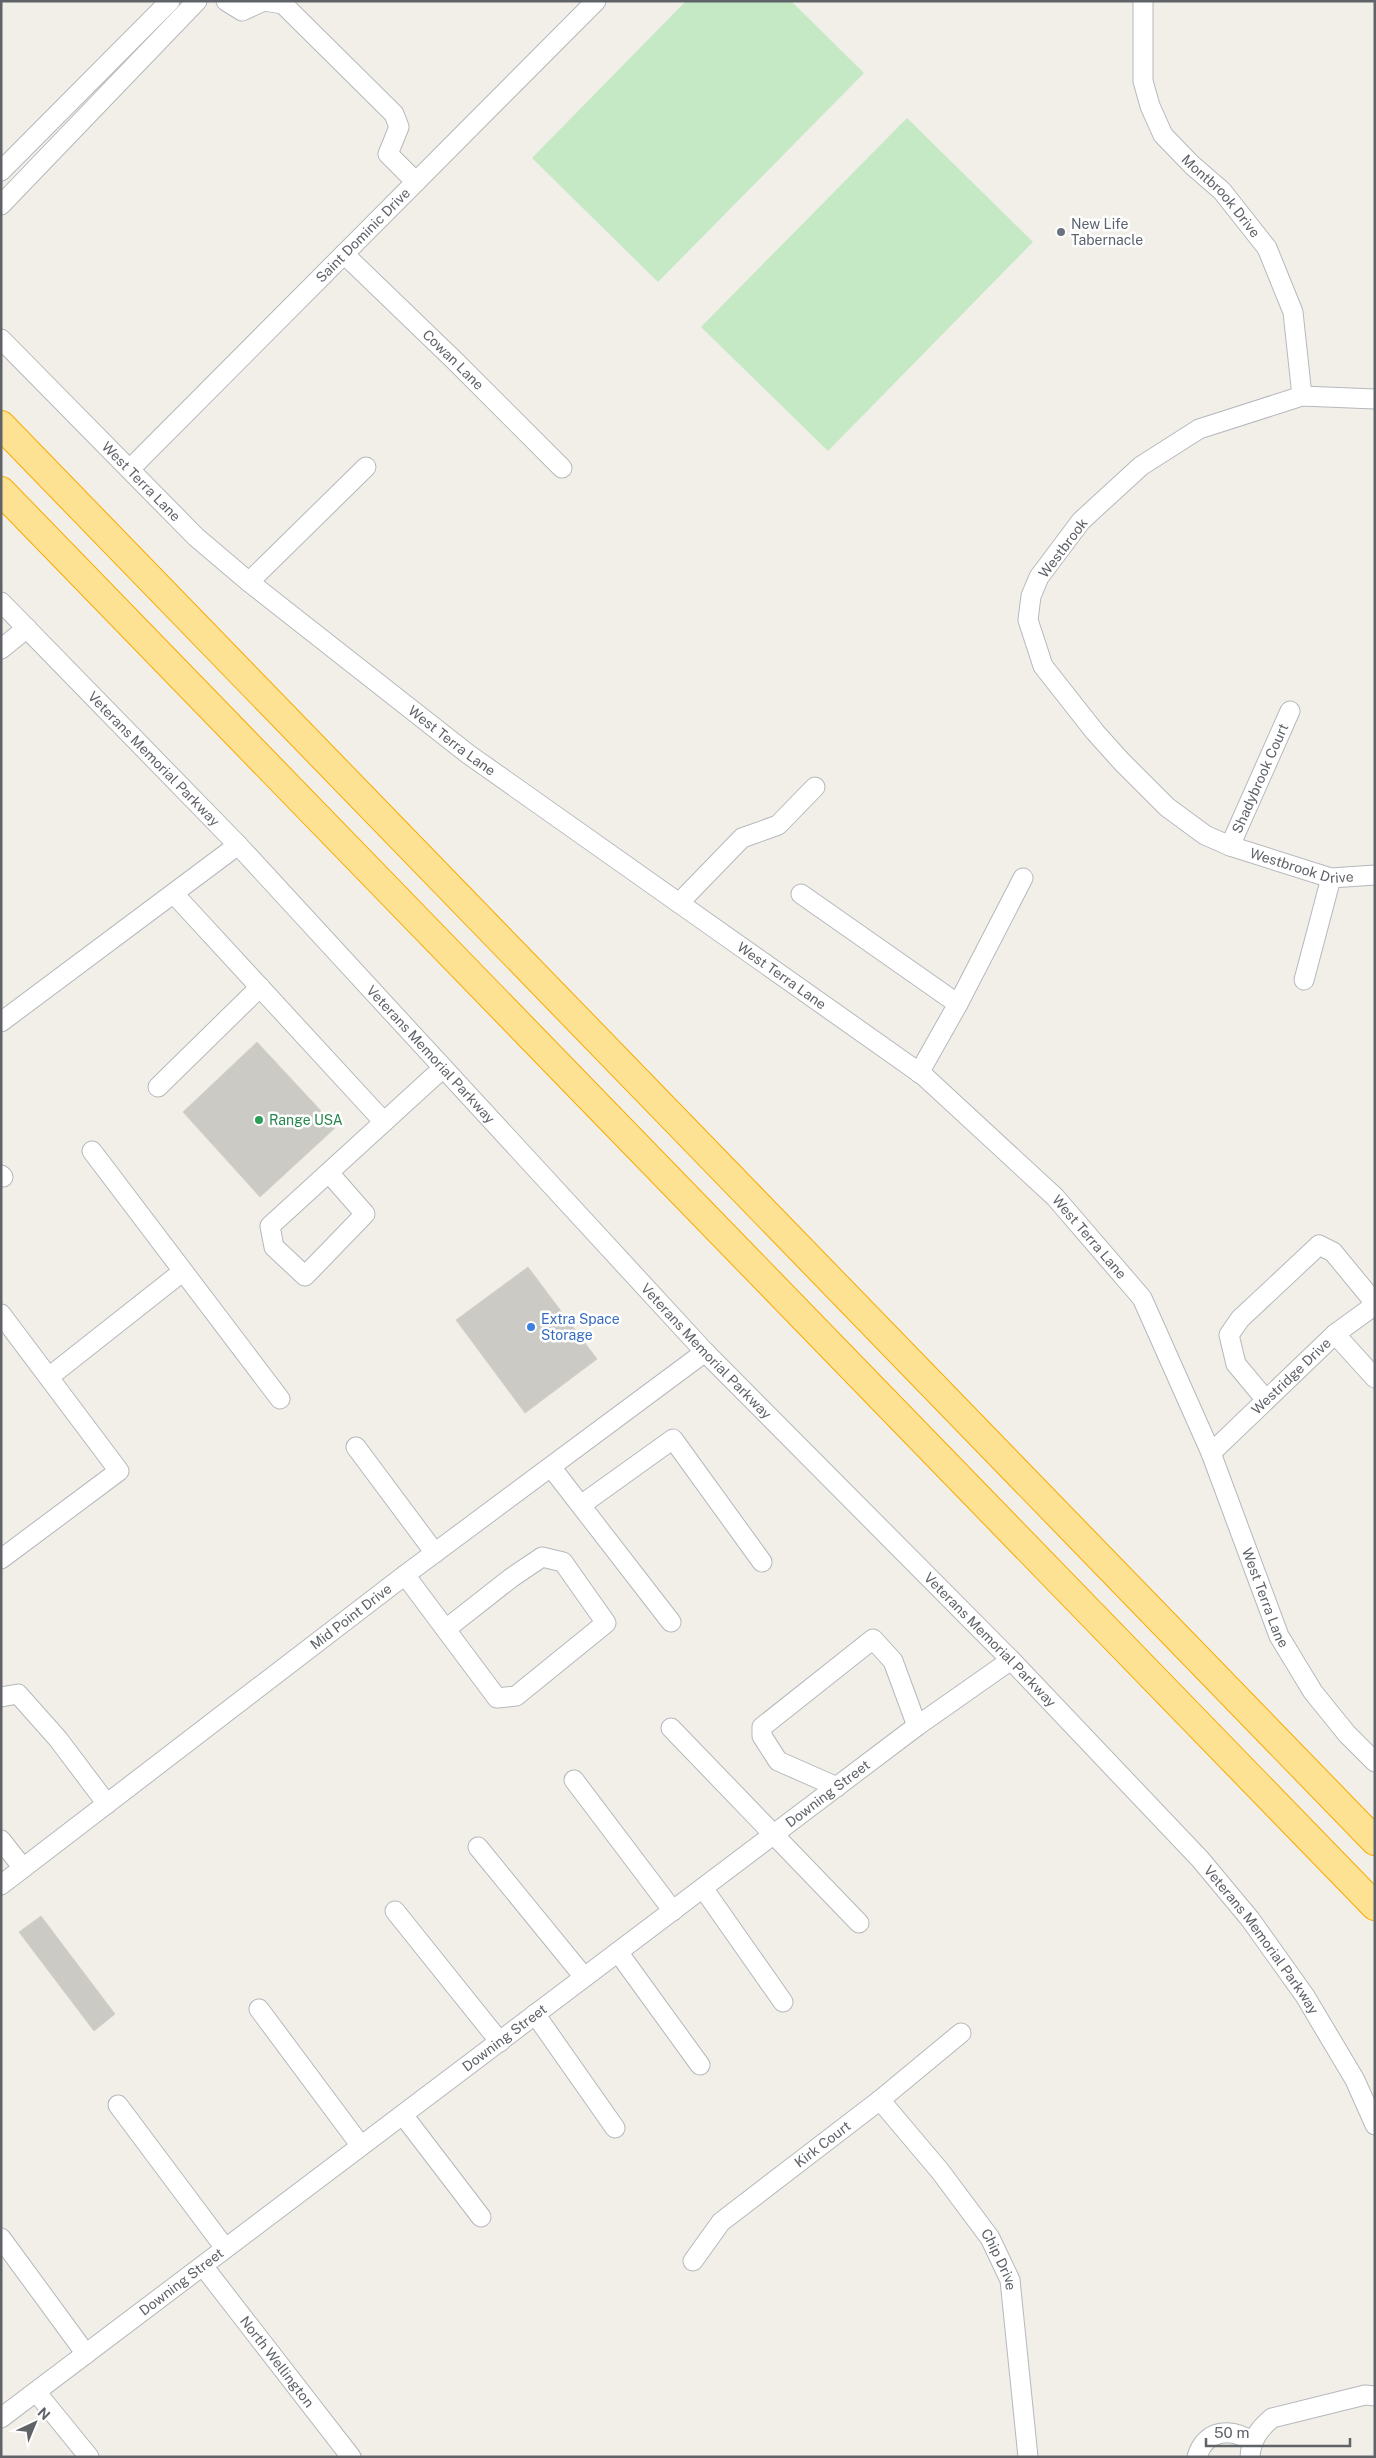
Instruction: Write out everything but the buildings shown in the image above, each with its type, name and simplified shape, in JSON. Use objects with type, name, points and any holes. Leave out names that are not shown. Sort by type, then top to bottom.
[{"type":"highway","points":[[1,425],[1375,1841]]},
{"type":"highway","points":[[1,492],[1375,1906]]},
{"type":"street","points":[[1,171],[170,1]]},
{"type":"street","points":[[1,205],[197,1]]},
{"type":"street","points":[[226,1],[242,11],[264,1],[283,4],[394,114],[399,127],[388,154],[416,182]]},
{"type":"street","name":"Saint Dominic Drive","points":[[130,470],[596,1]]},
{"type":"street","name":"Montbrook Drive","points":[[1143,1],[1142,81],[1150,106],[1164,135],[1222,191],[1267,248],[1293,312],[1302,396]]},
{"type":"street","name":"Cowan Lane","points":[[344,254],[562,468]]},
{"type":"street","name":"West Terra Lane","points":[[1,339],[196,537],[249,582],[468,754],[919,1073],[1055,1197],[1142,1298],[1211,1453],[1279,1636],[1313,1692],[1347,1734],[1375,1762]]},
{"type":"street","name":"Westbrook","points":[[1230,846],[1206,835],[1161,800],[1122,762],[1043,666],[1028,620],[1031,596],[1039,577],[1081,521],[1141,466],[1199,429],[1302,396],[1375,399]]},
{"type":"street","points":[[249,582],[366,467]]},
{"type":"street","name":"Veterans Memorial Parkway","points":[[1,602],[238,845],[705,1352],[1010,1660],[1200,1859],[1250,1919],[1329,2034],[1355,2080],[1375,2125]]},
{"type":"street","points":[[1,649],[27,628]]},
{"type":"street","name":"Shadybrook Court","points":[[1230,846],[1290,711]]},
{"type":"street","points":[[679,903],[742,838],[778,825],[815,787]]},
{"type":"street","points":[[1,1022],[238,845]]},
{"type":"street","name":"Westbrook Drive","points":[[1230,846],[1331,878],[1375,875]]},
{"type":"street","points":[[919,1073],[958,1004],[1023,878]]},
{"type":"street","points":[[1304,980],[1331,878]]},
{"type":"street","points":[[174,894],[384,1122]]},
{"type":"street","points":[[802,894],[958,1004]]},
{"type":"street","points":[[158,1087],[260,987]]},
{"type":"street","points":[[328,1173],[365,1214],[305,1276],[274,1248],[270,1226],[328,1173],[384,1122],[443,1068]]},
{"type":"street","points":[[92,1151],[280,1399]]},
{"type":"street","points":[[1266,1400],[1236,1364],[1230,1335],[1240,1319],[1318,1245],[1332,1252],[1375,1304]]},
{"type":"street","points":[[49,1377],[182,1272]]},
{"type":"street","name":"Westridge Drive","points":[[1211,1453],[1335,1334],[1375,1304]]},
{"type":"street","points":[[1,1314],[119,1471],[1,1559]]},
{"type":"street","points":[[1335,1334],[1375,1378]]},
{"type":"street","name":"Mid Point Drive","points":[[1,1885],[405,1575],[705,1352]]},
{"type":"street","points":[[581,1505],[673,1439],[762,1562]]},
{"type":"street","points":[[356,1447],[435,1553]]},
{"type":"street","points":[[551,1467],[671,1622]]},
{"type":"street","points":[[405,1575],[497,1698],[516,1696],[606,1623],[563,1562],[542,1558],[511,1578],[446,1629]]},
{"type":"street","points":[[837,1787],[778,1761],[762,1736],[762,1726],[873,1639],[893,1661],[917,1726]]},
{"type":"street","name":"Downing Street","points":[[1,2418],[37,2393],[225,2248],[917,1726],[1010,1660]]},
{"type":"street","points":[[1,1697],[18,1694],[58,1739],[107,1804]]},
{"type":"street","points":[[670,1728],[859,1923]]},
{"type":"street","points":[[574,1780],[673,1911]]},
{"type":"street","points":[[1,1840],[23,1868]]},
{"type":"street","points":[[478,1848],[584,1977]]},
{"type":"street","points":[[703,1888],[783,2002]]},
{"type":"street","points":[[394,1911],[500,2042]]},
{"type":"street","points":[[618,1952],[700,2065]]},
{"type":"street","points":[[259,2008],[361,2146]]},
{"type":"street","points":[[535,2014],[614,2128]]},
{"type":"street","name":"Kirk Court","points":[[693,2261],[721,2222],[880,2100],[961,2034]]},
{"type":"street","name":"Chip Drive","points":[[880,2100],[940,2171],[990,2238],[1010,2280],[1028,2457]]},
{"type":"street","points":[[118,2105],[225,2248]]},
{"type":"street","points":[[403,2115],[481,2218]]},
{"type":"street","points":[[1,2238],[86,2354]]},
{"type":"street","name":"North Wellington","points":[[202,2266],[351,2457]]},
{"type":"street","points":[[37,2393],[89,2457]]},
{"type":"street","points":[[1251,2449],[1260,2428],[1272,2418],[1365,2395],[1375,2396]]},
{"type":"street","points":[[1197,2457],[1198,2450],[1209,2439],[1223,2432],[1240,2433],[1251,2449]]},
{"type":"green space","points":[[686,1],[791,1],[864,73],[658,282],[532,158]]},
{"type":"green space","points":[[907,118],[1033,242],[828,451],[701,327]]},
{"type":"place","name":"New Life Tabernacle","points":[[1061,232]]},
{"type":"place","name":"Range USA","points":[[259,1120]]},
{"type":"place","name":"Extra Space Storage","points":[[531,1327]]}]
